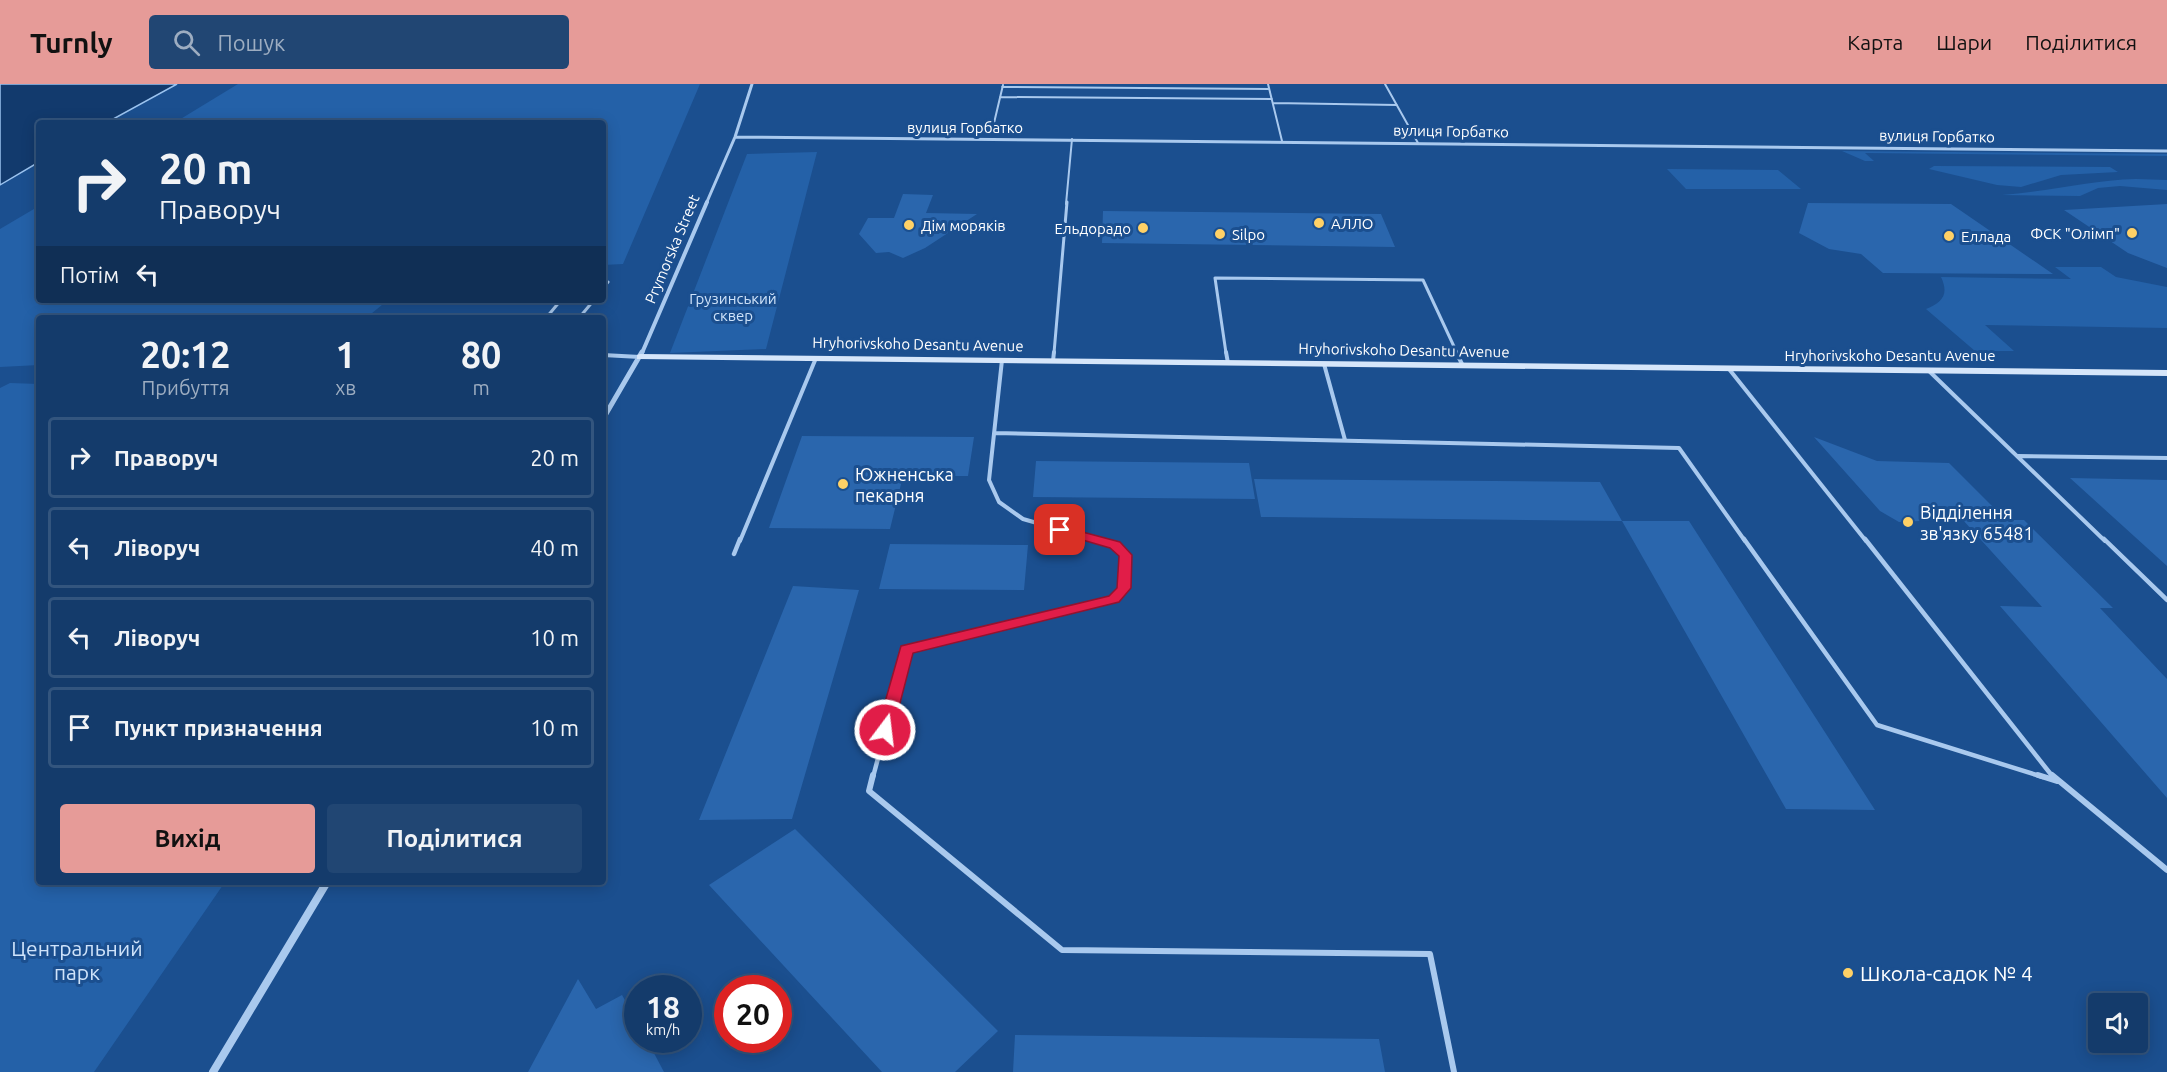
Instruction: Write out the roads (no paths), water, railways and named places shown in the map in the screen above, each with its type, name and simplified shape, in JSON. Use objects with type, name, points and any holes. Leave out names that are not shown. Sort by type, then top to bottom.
[{"type":"street","name":"Prymorska Street","points":[[606,414],[640,357],[735,137],[752,84]]},
{"type":"street","name":"вулиця Горбатко","points":[[735,137],[2167,151]]},
{"type":"street","name":"Hryhorivskoho Desantu Avenue","points":[[640,357],[2167,373]]},
{"type":"street","points":[[213,1072],[325,885]]},
{"type":"lane","points":[[1195,84],[1205,88]]},
{"type":"lane","points":[[1268,84],[1282,141]]},
{"type":"lane","points":[[1385,84],[1418,143]]},
{"type":"lane","points":[[994,123],[1003,85],[1269,89]]},
{"type":"lane","points":[[1000,97],[1397,105]]},
{"type":"lane","points":[[1053,361],[1072,139]]},
{"type":"lane","points":[[1228,363],[1215,278],[1423,280],[1463,366]]},
{"type":"lane","points":[[548,315],[558,303]]},
{"type":"lane","points":[[582,315],[592,303]]},
{"type":"lane","points":[[606,355],[640,357]]},
{"type":"lane","points":[[734,554],[816,358]]},
{"type":"lane","points":[[1002,360],[989,480],[999,502],[1023,519],[1115,545],[1125,555],[1124,588],[1114,599],[907,650],[869,791],[1062,950],[1430,954],[1454,1072]]},
{"type":"lane","points":[[1324,364],[1345,440]]},
{"type":"lane","points":[[1729,369],[2057,781],[2167,870]]},
{"type":"lane","points":[[1929,370],[2167,600]]},
{"type":"lane","points":[[994,433],[1679,448],[1877,725],[2057,781]]},
{"type":"lane","points":[[2018,456],[2167,458]]},
{"type":"place","name":"АЛЛО","points":[[1319,223]]},
{"type":"place","name":"Дім моряків","points":[[909,225]]},
{"type":"place","name":"Ельдорадо","points":[[1143,228]]},
{"type":"place","name":"ФСК \"Олімп\"","points":[[2132,233]]},
{"type":"place","name":"Silpo","points":[[1220,234]]},
{"type":"place","name":"Еллада","points":[[1949,236]]},
{"type":"place","name":"Южненська пекарня","points":[[843,484]]},
{"type":"place","name":"Відділення зв'язку 65481","points":[[1908,522]]},
{"type":"place","name":"Школа-садок № 4","points":[[1848,973]]},
{"type":"park label","name":"Грузинський сквер","points":[[733,306]]},
{"type":"park label","name":"Центральний парк","points":[[77,960]]}]
